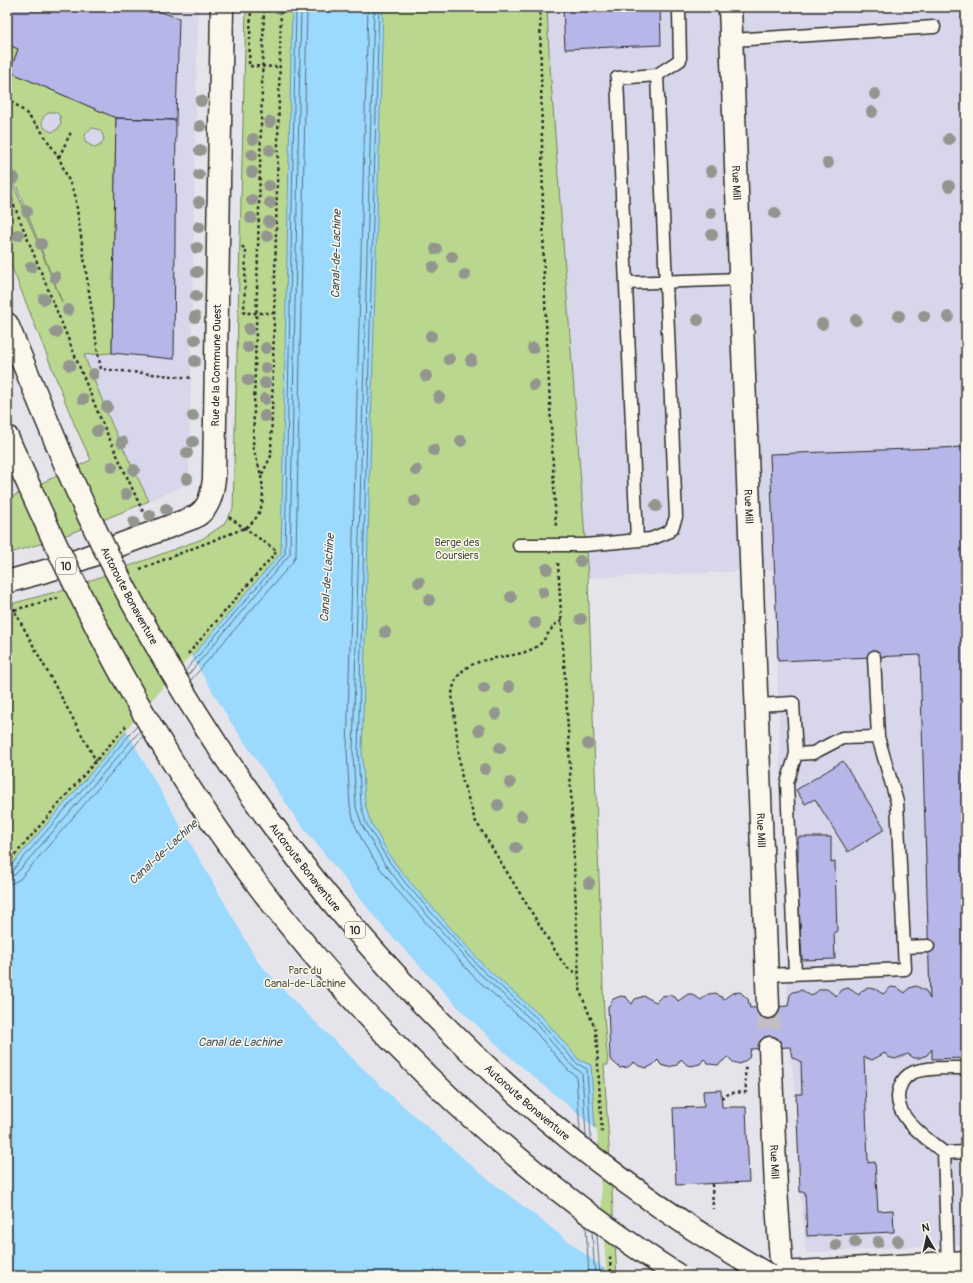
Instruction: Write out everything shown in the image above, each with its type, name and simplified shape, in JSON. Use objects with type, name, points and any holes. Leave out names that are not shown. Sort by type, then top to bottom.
[{"type":"main road","name":"Rue de la Commune Ouest","points":[[7,582],[64,566],[194,517],[205,510],[211,497],[214,479],[222,7]]},
{"type":"main road","name":"Rue Mill","points":[[730,7],[742,279],[768,1007]]},
{"type":"main road","name":"Autoroute Bonaventure","points":[[7,324],[68,471],[128,596],[158,650],[200,719],[267,817],[313,878],[376,954],[453,1036],[553,1125],[658,1205],[778,1275]]},
{"type":"main road","name":"10","points":[[7,437],[84,603],[158,738],[232,849],[307,947],[346,993],[398,1047],[486,1130],[576,1205],[626,1241],[679,1276]]},
{"type":"main road","name":"Rue Mill","points":[[770,1048],[778,1275]]},
{"type":"main road","points":[[778,1275],[957,1262]]},
{"type":"lane","points":[[638,540],[618,78],[657,75],[680,60],[679,11]]},
{"type":"lane","points":[[732,40],[934,27]]},
{"type":"lane","points":[[519,545],[585,545],[651,539],[663,536],[672,528],[676,517],[657,75]]},
{"type":"lane","points":[[626,283],[742,279]]},
{"type":"lane","points":[[767,975],[905,969],[897,802],[878,737],[874,657]]},
{"type":"lane","points":[[757,705],[793,703],[796,754],[787,783],[795,974]]},
{"type":"lane","points":[[796,754],[813,753],[842,738],[878,737]]},
{"type":"lane","points":[[904,947],[928,946]]},
{"type":"lane","points":[[966,1068],[934,1069],[907,1075],[899,1088],[897,1096],[903,1114],[913,1127],[944,1153],[966,1152]]},
{"type":"lane","points":[[944,1153],[957,1262]]},
{"type":"path","points":[[251,7],[249,66],[280,67]]},
{"type":"path","points":[[139,570],[245,528],[252,524],[260,514],[262,474],[253,449],[264,7]]},
{"type":"path","points":[[262,474],[271,456],[281,7]]},
{"type":"path","points":[[540,7],[546,346],[556,529]]},
{"type":"path","points":[[7,97],[26,112],[40,129],[59,158],[75,195],[101,369],[198,379]]},
{"type":"path","points":[[59,158],[72,130]]},
{"type":"path","points":[[7,188],[101,420],[144,514]]},
{"type":"path","points":[[242,246],[246,251],[244,313],[274,313]]},
{"type":"path","points":[[229,517],[277,551]]},
{"type":"path","points":[[558,561],[578,975],[581,994],[596,1031],[598,1065]]},
{"type":"path","points":[[7,611],[46,602],[64,596]]},
{"type":"path","points":[[12,604],[96,760]]},
{"type":"path","points":[[562,621],[556,624],[544,641],[532,649],[468,667],[456,679],[453,686],[452,695],[462,779],[475,820],[559,957],[566,967],[578,975]]},
{"type":"path","points":[[721,1098],[731,1093],[746,1092],[745,1072]]},
{"type":"path","points":[[712,1184],[713,1209]]},
{"type":"shaded area","points":[[7,7],[198,7],[189,478],[184,486],[149,501],[112,425],[7,169]]},
{"type":"shaded area","points":[[547,7],[966,7],[966,1244],[806,1253],[800,1192],[796,1094],[789,1047],[774,570],[588,578],[549,54]]},
{"type":"green space","name":"Parc du Canal-de-Lachine","points":[[246,7],[547,7],[549,54],[588,578],[604,1015],[608,1065],[604,1065],[617,1276],[7,1276],[7,605],[70,588],[202,539],[223,525],[233,509]]},
{"type":"green space","points":[[7,44],[18,49],[10,72],[116,118],[112,353],[84,355],[112,425],[149,501],[59,538],[7,554],[7,499],[91,460],[75,426],[7,255],[7,169],[62,302],[7,162]],"holes":[[[56,112],[60,116],[61,123],[58,129],[52,132],[45,128],[42,123],[42,120],[46,114]],[[92,128],[100,131],[104,139],[101,145],[95,148],[85,142],[86,134]]]},
{"type":"water","name":"Canal de Lachine","points":[[292,7],[383,7],[362,751],[365,804],[370,821],[391,858],[410,882],[485,967],[543,1018],[579,1060],[591,1065],[604,1276],[7,1276],[7,870],[281,553]]},
{"type":"pier","points":[[191,655],[230,721],[298,821],[383,927],[462,1011],[510,1057],[597,1130],[606,1270],[485,1177],[385,1090],[297,1004],[258,962],[126,730]]},
{"type":"building","points":[[7,7],[145,7],[179,18],[176,120],[116,118],[10,72],[18,49],[7,44]]},
{"type":"building","points":[[563,7],[660,7],[661,45],[565,49]]},
{"type":"building","points":[[116,118],[176,120],[174,359],[112,353]]},
{"type":"building","points":[[966,447],[966,1058],[932,1059],[932,1049],[927,1055],[919,1058],[914,1058],[908,1054],[895,1059],[888,1057],[885,1053],[872,1060],[864,1057],[868,1163],[875,1162],[878,1211],[893,1210],[894,1232],[807,1236],[805,1192],[800,1192],[796,1094],[802,1094],[801,1062],[792,1057],[790,1047],[751,1049],[749,1058],[740,1064],[733,1062],[728,1057],[718,1065],[709,1064],[704,1059],[700,1064],[691,1066],[687,1065],[681,1059],[677,1065],[668,1067],[661,1065],[658,1060],[647,1068],[639,1066],[634,1062],[628,1067],[620,1068],[610,1059],[608,1007],[613,999],[621,996],[626,997],[632,1004],[635,999],[644,996],[656,1002],[662,996],[670,995],[678,1001],[688,994],[692,994],[701,1000],[708,994],[716,993],[724,999],[732,993],[740,992],[748,999],[750,1008],[788,1006],[790,995],[793,992],[802,990],[811,996],[819,990],[827,989],[836,996],[841,990],[848,988],[859,995],[861,991],[868,988],[875,989],[883,994],[891,987],[898,988],[905,993],[909,988],[916,986],[926,991],[930,999],[920,655],[778,661],[770,454]]},
{"type":"building","points":[[843,761],[885,829],[848,852],[815,799],[805,804],[796,790]]},
{"type":"building","points":[[798,837],[831,837],[831,863],[835,862],[837,932],[834,932],[835,959],[802,960],[796,863],[798,862]]},
{"type":"building","points":[[721,1090],[722,1107],[746,1107],[749,1182],[676,1185],[673,1108],[704,1107],[703,1091]]},
{"type":"tunnel","points":[[768,1007],[770,1048]]},
{"type":"water label","name":"Canal-de-Lachine","points":[[336,254]]},
{"type":"water label","name":"Canal-de-Lachine","points":[[327,578]]},
{"type":"water label","name":"Canal-de-Lachine","points":[[163,852]]},
{"type":"park label","name":"Berge des Coursiers","points":[[457,548]]}]
